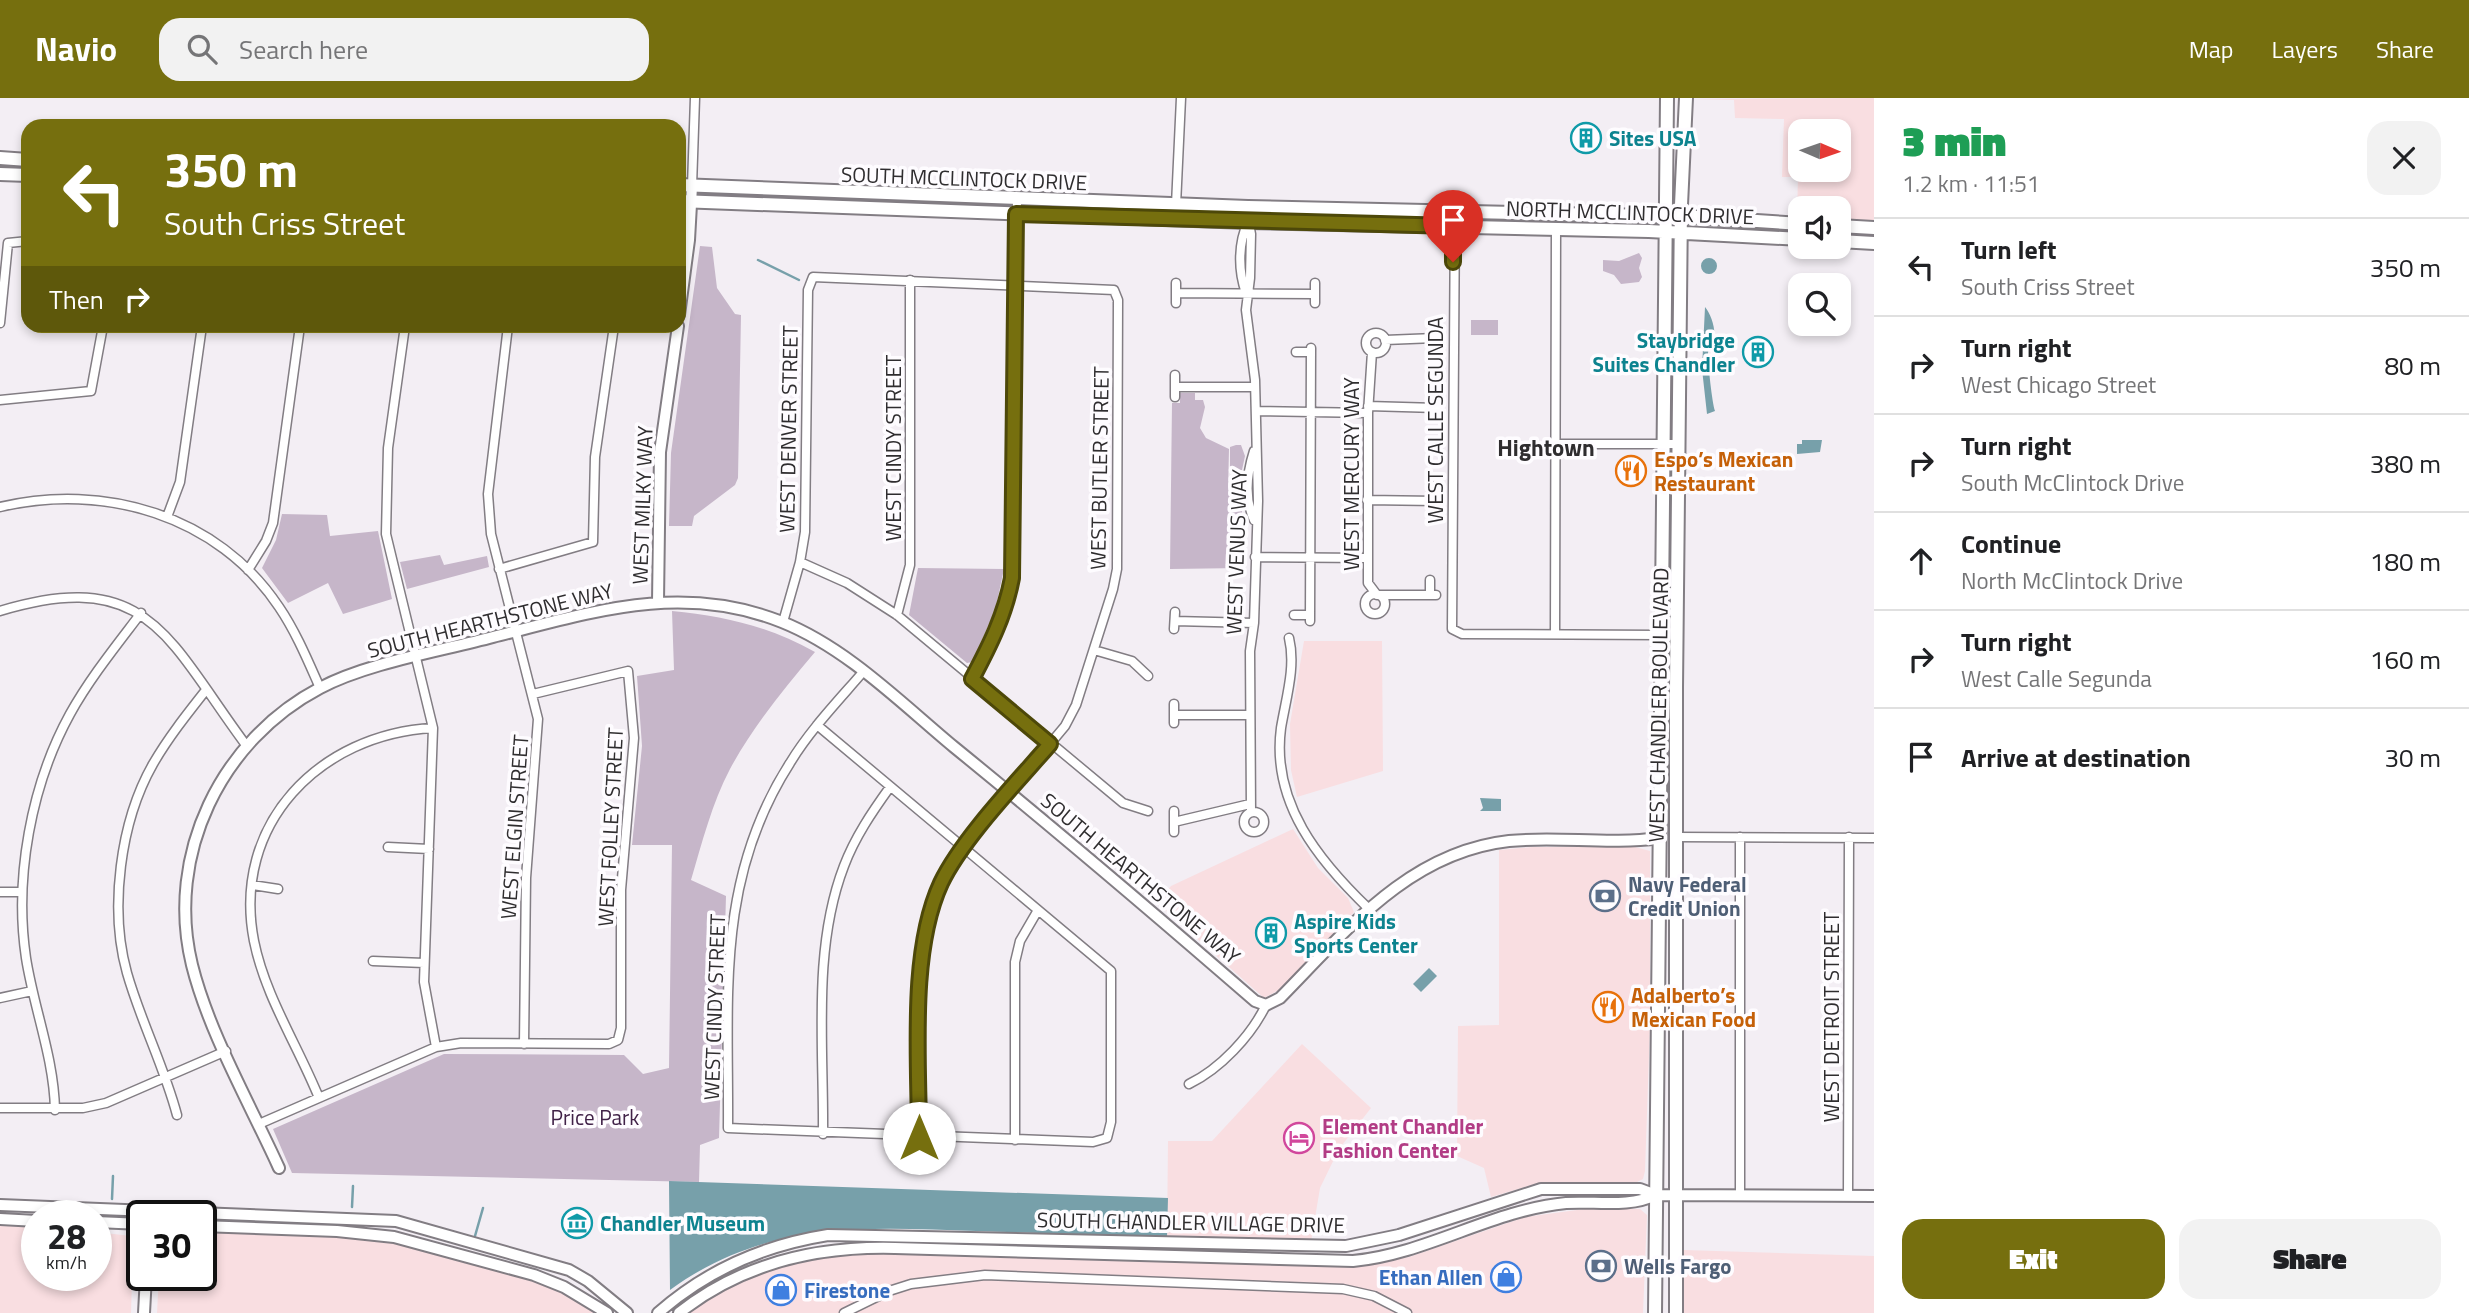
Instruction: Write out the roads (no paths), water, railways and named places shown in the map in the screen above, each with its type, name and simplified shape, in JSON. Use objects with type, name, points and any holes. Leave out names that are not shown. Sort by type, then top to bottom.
[{"type":"main road","name":"WEST CHANDLER BOULEVARD","points":[[1667,98],[1660,635],[1676,1195],[1676,1313]]},
{"type":"main road","name":"WEST CHANDLER BOULEVARD","points":[[1655,1313],[1656,1195],[1680,444],[1681,217],[1686,98]]},
{"type":"main road","points":[[0,158],[21,160]]},
{"type":"main road","points":[[0,174],[21,175]]},
{"type":"main road","name":"SOUTH MCCLINTOCK DRIVE","points":[[686,186],[1248,207]]},
{"type":"main road","name":"SOUTH MCCLINTOCK DRIVE","points":[[686,201],[1248,222]]},
{"type":"main road","name":"NORTH MCCLINTOCK DRIVE","points":[[1248,207],[1664,216],[1788,223]]},
{"type":"main road","name":"NORTH MCCLINTOCK DRIVE","points":[[1248,222],[1556,228],[1788,238]]},
{"type":"main road","points":[[1851,227],[1874,228]]},
{"type":"main road","points":[[1851,242],[1874,243]]},
{"type":"street","points":[[686,186],[695,98]]},
{"type":"street","points":[[1181,98],[1176,205],[1184,220]]},
{"type":"street","points":[[972,679],[995,637],[1007,604],[1012,578],[1017,200]]},
{"type":"street","name":"WEST VENUS WAY","points":[[1246,293],[1251,270],[1248,207]]},
{"type":"street","name":"WEST CALLE SEGUNDA","points":[[1455,211],[1452,629],[1462,634],[1555,634]]},
{"type":"street","name":"WEST VENUS WAY","points":[[1174,822],[1250,808],[1250,651],[1254,623],[1255,523],[1248,494],[1248,475],[1256,444],[1256,411],[1246,293],[1241,270],[1242,234],[1248,222]]},
{"type":"street","points":[[1556,228],[1555,634],[1660,635]]},
{"type":"street","points":[[0,323],[8,243],[21,241]]},
{"type":"street","points":[[1241,270],[1251,270]]},
{"type":"street","name":"WEST DENVER STREET","points":[[783,622],[800,562],[807,503],[808,290],[813,277],[910,280]]},
{"type":"street","points":[[910,280],[1014,284]]},
{"type":"street","name":"WEST CINDY STREET","points":[[897,615],[910,565],[910,280]]},
{"type":"street","points":[[1176,283],[1176,298],[1246,293],[1315,294]]},
{"type":"street","points":[[1315,283],[1315,303]]},
{"type":"street","name":"WEST BUTLER STREET","points":[[919,1138],[922,940],[942,880],[962,848],[1050,744],[1076,705],[1116,569],[1118,300],[1114,290],[1014,284]]},
{"type":"street","points":[[0,400],[91,391],[102,333]]},
{"type":"street","points":[[167,517],[180,482],[201,333]]},
{"type":"street","points":[[248,570],[267,541],[272,523],[299,333]]},
{"type":"street","points":[[404,333],[388,448],[386,534],[433,727],[424,963],[425,999],[436,1047]]},
{"type":"street","name":"WEST ELGIN STREET","points":[[507,333],[488,494],[491,534],[533,694],[539,743],[526,878],[524,1044]]},
{"type":"street","points":[[499,569],[593,542],[595,457],[613,333]]},
{"type":"street","name":"WEST MILKY WAY","points":[[658,602],[660,452],[677,333]]},
{"type":"street","name":"WEST MERCURY WAY","points":[[1372,352],[1383,349],[1385,340],[1379,333],[1369,335],[1366,344],[1372,352],[1368,410],[1368,583],[1377,595],[1433,595],[1430,580]]},
{"type":"street","points":[[1385,340],[1435,338]]},
{"type":"street","points":[[1294,615],[1310,618],[1311,350],[1296,352]]},
{"type":"street","points":[[1175,375],[1175,397]]},
{"type":"street","points":[[1175,387],[1255,387]]},
{"type":"street","points":[[1256,411],[1437,408]]},
{"type":"street","points":[[1555,444],[1680,444]]},
{"type":"street","points":[[1367,500],[1433,501],[1431,486]]},
{"type":"street","points":[[0,507],[44,498],[73,497],[135,505],[198,533],[248,570],[279,606],[320,688]]},
{"type":"street","points":[[1255,557],[1367,558]]},
{"type":"street","points":[[800,562],[847,583],[897,615],[1123,803],[1148,811]]},
{"type":"street","points":[[0,611],[42,598],[72,597],[99,598],[141,613],[161,628],[246,745]]},
{"type":"street","name":"SOUTH HEARTHSTONE WAY","points":[[279,1168],[226,1051],[192,964],[187,925],[187,887],[192,850],[216,789],[246,745],[281,713],[320,688],[416,658],[598,609],[658,602],[727,607],[783,622],[831,649],[1010,792],[1255,1001],[1266,1005]]},
{"type":"street","points":[[55,1110],[55,1077],[32,991],[26,953],[22,892],[28,841],[50,759],[69,716],[94,674],[141,613]]},
{"type":"street","points":[[1175,620],[1254,623]]},
{"type":"street","points":[[1289,638],[1292,662],[1280,739],[1288,793],[1315,852],[1369,909]]},
{"type":"street","points":[[1094,650],[1132,661],[1148,676]]},
{"type":"street","name":"WEST FOLLEY STREET","points":[[524,1044],[609,1044],[618,1040],[621,1028],[621,890],[634,738],[628,671],[533,694]]},
{"type":"street","name":"WEST CINDY STREET","points":[[823,1134],[729,1128],[728,959],[734,905],[756,829],[780,779],[817,725],[863,672]]},
{"type":"street","points":[[177,1115],[167,1077],[140,1017],[126,969],[120,908],[124,853],[136,804],[152,765],[206,690]]},
{"type":"street","points":[[1174,704],[1174,719],[1249,715]]},
{"type":"street","points":[[817,725],[1111,971],[1111,1122],[1107,1138],[1093,1142],[823,1134],[824,960],[831,905],[858,835],[890,787]]},
{"type":"street","points":[[319,1098],[260,965],[251,915],[256,864],[277,811],[299,784],[328,759],[354,745],[388,733],[433,727]]},
{"type":"street","points":[[1174,811],[1174,832]]},
{"type":"street","points":[[1740,836],[1740,1193]]},
{"type":"street","points":[[1189,1084],[1208,1075],[1257,1024],[1266,1005],[1280,998],[1369,909],[1418,870],[1473,848],[1520,841],[1740,836],[1874,838]]},
{"type":"street","name":"WEST DETROIT STREET","points":[[1848,1196],[1849,837]]},
{"type":"street","points":[[388,847],[429,849]]},
{"type":"street","points":[[252,885],[278,889]]},
{"type":"street","points":[[0,892],[22,892]]},
{"type":"street","points":[[1015,1140],[1015,962],[1020,940],[1038,910]]},
{"type":"street","points":[[373,961],[424,963]]},
{"type":"street","points":[[0,998],[32,991]]},
{"type":"street","points":[[259,1124],[436,1047],[461,1043],[524,1044]]},
{"type":"street","points":[[0,1108],[55,1110],[106,1103],[226,1051]]},
{"type":"street","points":[[1550,1188],[1557,1204]]},
{"type":"street","name":"SOUTH CHANDLER VILLAGE DRIVE","points":[[658,1313],[691,1287],[726,1266],[763,1251],[828,1235],[1346,1246],[1384,1240],[1518,1194],[1550,1188],[1640,1189],[1656,1195]]},
{"type":"street","points":[[1656,1195],[1740,1193],[1874,1196]]},
{"type":"street","name":"SOUTH CHANDLER VILLAGE DRIVE","points":[[679,1313],[740,1275],[817,1251],[895,1248],[1353,1261],[1394,1255],[1519,1213],[1557,1204],[1640,1202],[1656,1195]]},
{"type":"street","points":[[0,1205],[126,1212]]},
{"type":"street","points":[[217,1216],[396,1222],[569,1270],[588,1281],[627,1313]]},
{"type":"street","points":[[0,1219],[21,1220]]},
{"type":"street","points":[[217,1227],[337,1231],[394,1237],[534,1275],[564,1287],[607,1313]]},
{"type":"street","points":[[844,1313],[889,1291],[911,1284],[985,1275],[1343,1289],[1374,1296],[1407,1313]]},
{"type":"street","points":[[144,1313],[145,1291]]},
{"type":"water","points":[[1709,258],[1715,260],[1715,272],[1709,274],[1703,272],[1701,266],[1703,260]]},
{"type":"water","points":[[1705,307],[1714,335],[1708,354],[1715,411],[1707,414],[1702,369]]},
{"type":"water","points":[[1802,440],[1822,440],[1820,452],[1797,454],[1797,444],[1802,444]]},
{"type":"water","points":[[1480,798],[1501,799],[1501,811],[1480,811],[1483,808]]},
{"type":"water","points":[[1429,968],[1437,976],[1421,992],[1413,984]]},
{"type":"water","points":[[669,1181],[1168,1198],[1167,1237],[895,1229],[817,1233],[743,1251],[706,1267],[670,1290]]},
{"type":"waterway","points":[[758,260],[799,280]]},
{"type":"waterway","points":[[112,1199],[113,1176]]},
{"type":"waterway","points":[[352,1207],[353,1186]]},
{"type":"waterway","points":[[475,1236],[483,1208]]},
{"type":"place","name":"Sites USA","points":[[1586,138]]},
{"type":"place","name":"Staybridge Suites Chandler","points":[[1758,352]]},
{"type":"place","name":"Espo’s Mexican Restaurant","points":[[1631,471]]},
{"type":"place","name":"Navy Federal Credit Union","points":[[1605,896]]},
{"type":"place","name":"Aspire Kids Sports Center","points":[[1271,933]]},
{"type":"place","name":"Adalberto’s Mexican Food","points":[[1608,1007]]},
{"type":"place","name":"Element Chandler Fashion Center","points":[[1299,1138]]},
{"type":"place","name":"Chandler Museum","points":[[577,1223]]},
{"type":"place","name":"Wells Fargo","points":[[1601,1266]]},
{"type":"place","name":"Ethan Allen","points":[[1506,1277]]},
{"type":"place","name":"Firestone","points":[[781,1290]]},
{"type":"district","name":"Hightown","points":[[1546,447]]},
{"type":"park label","name":"Price Park","points":[[595,1117]]}]
